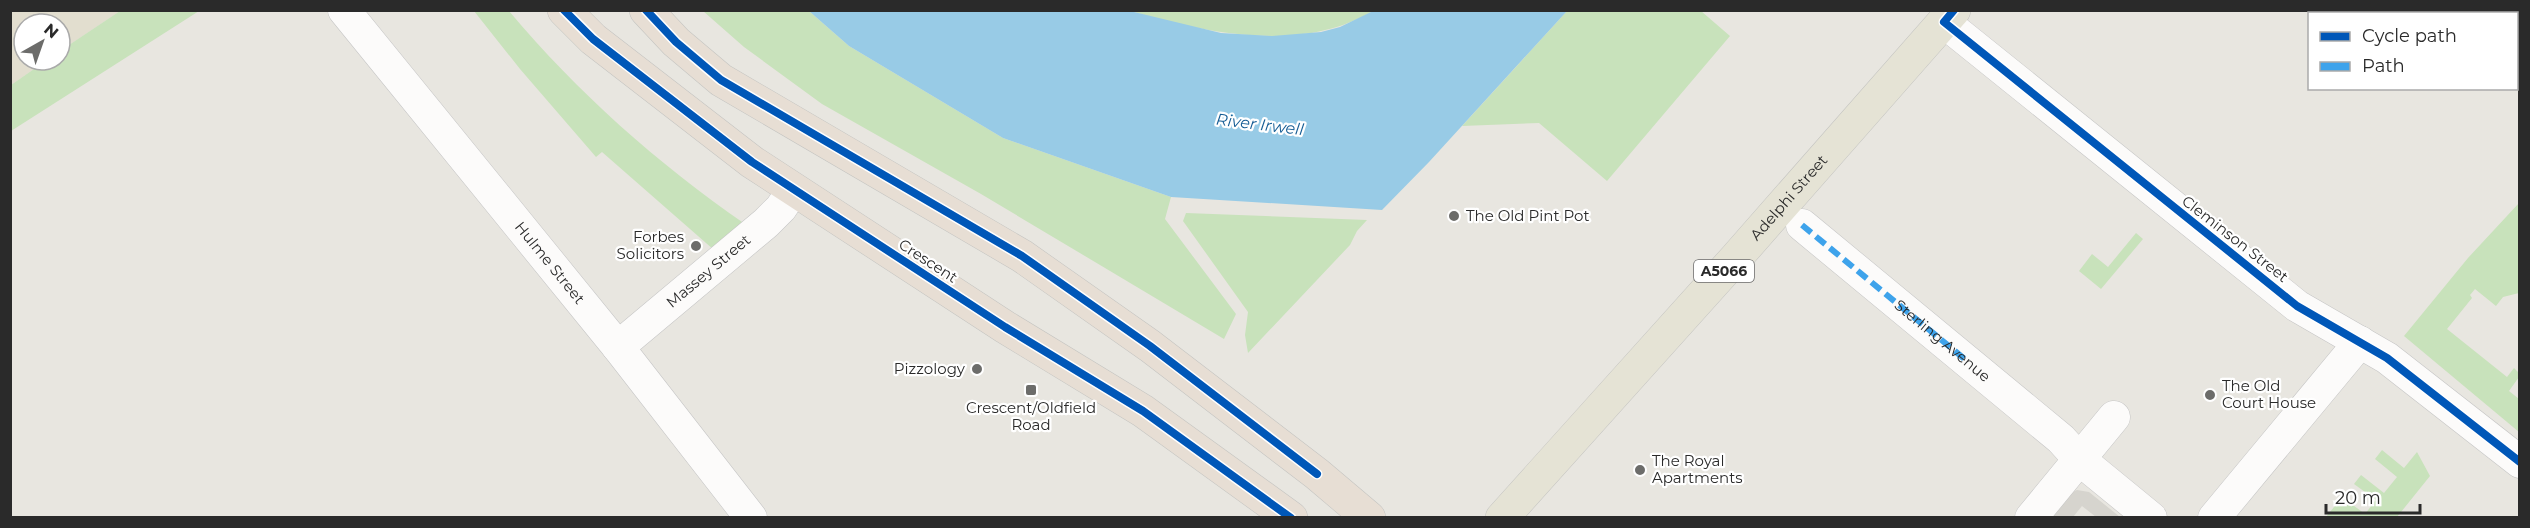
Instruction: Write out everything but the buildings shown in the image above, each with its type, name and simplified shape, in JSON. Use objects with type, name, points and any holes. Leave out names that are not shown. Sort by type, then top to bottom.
[{"type":"highway","name":"Crescent","points":[[564,10],[593,39],[680,108],[794,190],[1005,327],[1143,411],[1291,518]]},
{"type":"highway","points":[[646,10],[676,42],[721,80],[1022,256],[1150,345],[1317,474],[1369,518]]},
{"type":"main road","name":"Adelphi Street","points":[[1502,518],[1949,16]]},
{"type":"street","name":"Hulme Street","points":[[344,10],[618,347],[751,518]]},
{"type":"street","name":"Cleminson Street","points":[[1949,16],[2297,306],[2387,358],[2520,462]]},
{"type":"street","name":"Massey Street","points":[[618,347],[766,223],[794,190]]},
{"type":"street","name":"Sterling Avenue","points":[[1802,225],[2061,439],[2079,459],[2151,518]]},
{"type":"street","points":[[2214,518],[2360,342]]},
{"type":"street","points":[[2031,518],[2114,417]]},
{"type":"shaded area","points":[[11,11],[120,11],[72,43],[72,12],[12,12],[12,72],[30,72],[11,85]]},
{"type":"shaded area","points":[[2077,490],[2089,492],[2120,517],[2096,517],[2082,506],[2073,517],[2049,518],[2068,494]]},
{"type":"green space","points":[[120,11],[199,11],[11,131],[11,85],[30,72],[72,72],[72,43]]},
{"type":"green space","points":[[474,11],[509,11],[563,70],[620,125],[681,177],[745,224],[714,250],[602,152],[596,157],[520,69]]},
{"type":"green space","points":[[703,11],[809,11],[849,46],[1003,138],[1171,197],[1165,219],[1236,314],[1224,339],[981,194],[822,104],[744,47]]},
{"type":"green space","points":[[1130,11],[1373,11],[1345,24],[1315,32],[1284,36],[1221,32]]},
{"type":"green space","points":[[1567,11],[1701,11],[1730,36],[1607,181],[1539,123],[1462,126]]},
{"type":"green space","points":[[2519,203],[2519,293],[2503,297],[2496,306],[2475,289],[2470,295],[2472,298],[2447,329],[2507,377],[2514,368],[2519,373],[2519,377],[2509,391],[2519,399],[2519,432],[2404,336],[2468,258]]},
{"type":"green space","points":[[1186,213],[1367,220],[1357,231],[1350,245],[1248,353],[1245,335],[1248,312],[1183,221]]},
{"type":"green space","points":[[2136,233],[2143,239],[2101,289],[2079,271],[2092,254],[2108,267]]},
{"type":"green space","points":[[2382,450],[2404,468],[2417,452],[2430,476],[2397,517],[2326,517],[2342,497],[2365,514],[2376,500],[2354,484],[2361,475],[2384,493],[2397,477],[2375,459]]},
{"type":"water","name":"River Irwell","points":[[809,11],[1130,11],[1221,33],[1272,36],[1321,32],[1340,27],[1373,11],[1567,11],[1382,210],[1171,197],[1003,138],[849,46]]},
{"type":"marked path","points":[[1802,225],[1967,361]]},
{"type":"cycle path","points":[[564,10],[593,39],[752,162],[1005,327],[1143,411],[1291,518]]},
{"type":"cycle path","points":[[646,10],[676,42],[721,80],[1022,256],[1150,346],[1317,474]]},
{"type":"cycle path","points":[[1954,10],[1944,22],[2297,306],[2387,358],[2520,462]]},
{"type":"place","name":"The Old Pint Pot","points":[[1454,216]]},
{"type":"place","name":"Forbes Solicitors","points":[[696,246]]},
{"type":"place","name":"Pizzology","points":[[977,369]]},
{"type":"place","name":"Crescent/Oldfield Road","points":[[1031,390]]},
{"type":"place","name":"The Old Court House","points":[[2210,395]]},
{"type":"place","name":"The Royal Apartments","points":[[1640,470]]}]
